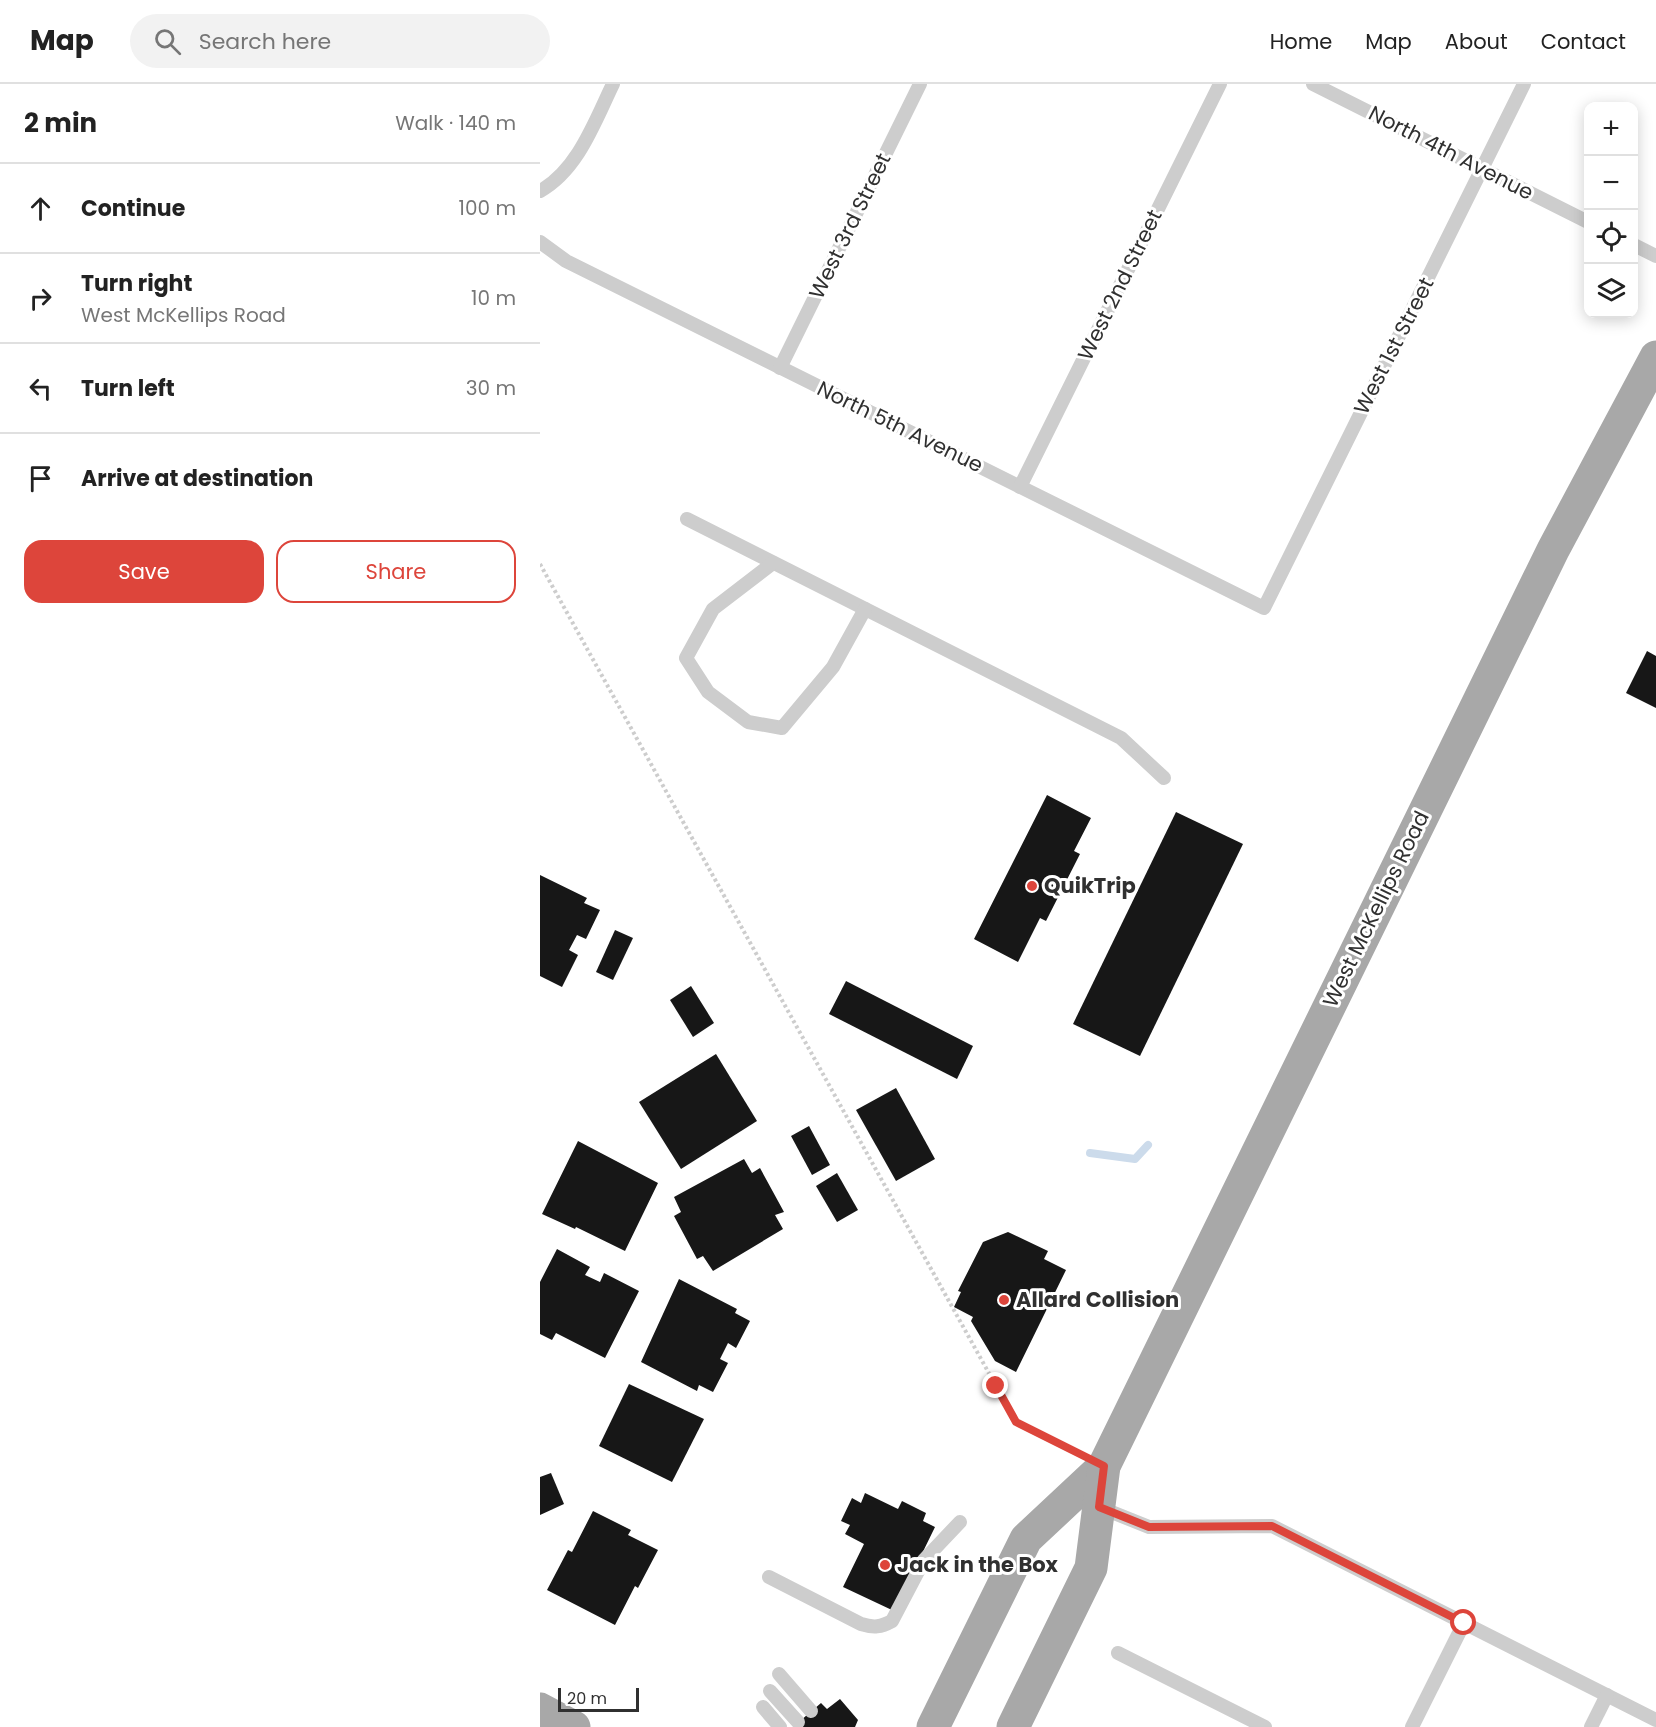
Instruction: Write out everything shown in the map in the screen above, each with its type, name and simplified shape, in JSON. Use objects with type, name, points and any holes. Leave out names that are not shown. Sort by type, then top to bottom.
[{"type":"main road","name":"West McKellips Road","points":[[1013,1727],[1091,1568],[1104,1466],[1510,635],[1656,357]]},
{"type":"main road","name":"West McKellips Road","points":[[933,1727],[1026,1539],[1104,1466]]},
{"type":"main road","points":[[540,1709],[574,1727]]},
{"type":"lane","points":[[540,191],[548,187],[580,152],[613,84]]},
{"type":"lane","name":"West 3rd Street","points":[[780,368],[920,84]]},
{"type":"lane","name":"West 2nd Street","points":[[1020,487],[1220,84]]},
{"type":"lane","name":"North 4th Avenue","points":[[1313,84],[1584,220]]},
{"type":"lane","name":"West 1st Street","points":[[1264,608],[1524,84]]},
{"type":"lane","name":"North 5th Avenue","points":[[540,242],[566,261],[1264,608]]},
{"type":"lane","points":[[1638,247],[1656,256]]},
{"type":"lane","points":[[687,519],[1121,738],[1164,778]]},
{"type":"lane","points":[[772,562],[713,609],[686,658],[708,692],[748,722],[782,728],[833,668],[865,609]]},
{"type":"lane","points":[[1099,1507],[1149,1527],[1272,1526],[1656,1720]]},
{"type":"lane","points":[[769,1577],[861,1624],[874,1628],[885,1625],[892,1621],[924,1560],[960,1522]]},
{"type":"lane","points":[[1412,1727],[1464,1623]]},
{"type":"lane","points":[[1118,1653],[1265,1727]]},
{"type":"lane","points":[[779,1674],[811,1711]]},
{"type":"lane","points":[[770,1691],[798,1722]]},
{"type":"lane","points":[[1591,1727],[1607,1695]]},
{"type":"lane","points":[[763,1707],[780,1727]]},
{"type":"path","points":[[540,564],[1016,1422],[1104,1466]]},
{"type":"building","points":[[1647,651],[1656,656],[1656,708],[1626,693]]},
{"type":"building","name":"QuikTrip","points":[[1047,795],[1091,818],[1074,851],[1080,854],[1046,921],[1040,918],[1018,962],[974,939]]},
{"type":"building","name":"QuikTrip","points":[[1176,812],[1243,844],[1140,1056],[1073,1024]]},
{"type":"building","points":[[540,875],[587,898],[584,903],[600,910],[586,939],[577,935],[569,950],[578,955],[562,987],[540,976]]},
{"type":"building","points":[[615,930],[633,938],[613,980],[596,972]]},
{"type":"building","points":[[846,981],[973,1046],[957,1079],[829,1014]]},
{"type":"building","points":[[691,986],[714,1023],[693,1037],[670,1000]]},
{"type":"building","points":[[716,1054],[757,1121],[681,1169],[639,1102]]},
{"type":"building","points":[[896,1088],[935,1159],[896,1181],[856,1110]]},
{"type":"building","points":[[809,1126],[830,1165],[812,1175],[791,1136]]},
{"type":"building","points":[[578,1141],[658,1183],[625,1251],[576,1227],[575,1229],[542,1214]]},
{"type":"building","points":[[744,1159],[752,1173],[760,1168],[784,1212],[775,1215],[783,1229],[713,1271],[703,1256],[697,1259],[674,1216],[681,1212],[674,1197]]},
{"type":"building","points":[[837,1173],[858,1210],[837,1222],[816,1186]]},
{"type":"building","name":"Allard Collision","points":[[1008,1232],[1048,1251],[1044,1259],[1066,1270],[1016,1372],[995,1361],[971,1321],[973,1317],[954,1307],[961,1292],[958,1291],[983,1242]]},
{"type":"building","points":[[557,1249],[590,1267],[585,1275],[600,1282],[604,1273],[639,1291],[605,1358],[556,1333],[552,1340],[540,1334],[540,1282]]},
{"type":"building","points":[[679,1279],[737,1309],[735,1313],[750,1321],[736,1348],[728,1343],[720,1359],[728,1363],[713,1392],[699,1385],[697,1391],[641,1362]]},
{"type":"building","points":[[629,1384],[704,1419],[672,1482],[599,1446]]},
{"type":"building","points":[[551,1473],[564,1504],[540,1515],[540,1477]]},
{"type":"building","name":"Jack in the Box","points":[[865,1493],[898,1509],[902,1501],[926,1513],[923,1521],[935,1527],[894,1611],[843,1587],[864,1544],[845,1534],[850,1525],[841,1521],[852,1498],[861,1503]]},
{"type":"building","points":[[593,1511],[631,1530],[628,1535],[658,1550],[638,1588],[635,1586],[615,1625],[547,1590],[568,1550],[572,1552]]},
{"type":"building","points":[[840,1699],[858,1720],[855,1727],[793,1727],[821,1703],[827,1709]]},
{"type":"waterway","points":[[1090,1153],[1135,1159],[1148,1145]]},
{"type":"place","name":"QuikTrip","points":[[1032,886]]},
{"type":"place","name":"Allard Collision","points":[[1004,1300]]},
{"type":"place","name":"Jack in the Box","points":[[885,1565]]},
{"type":"route","points":[[996,1386],[1016,1422],[1104,1466],[1099,1507],[1149,1527],[1272,1526],[1464,1623]]}]
